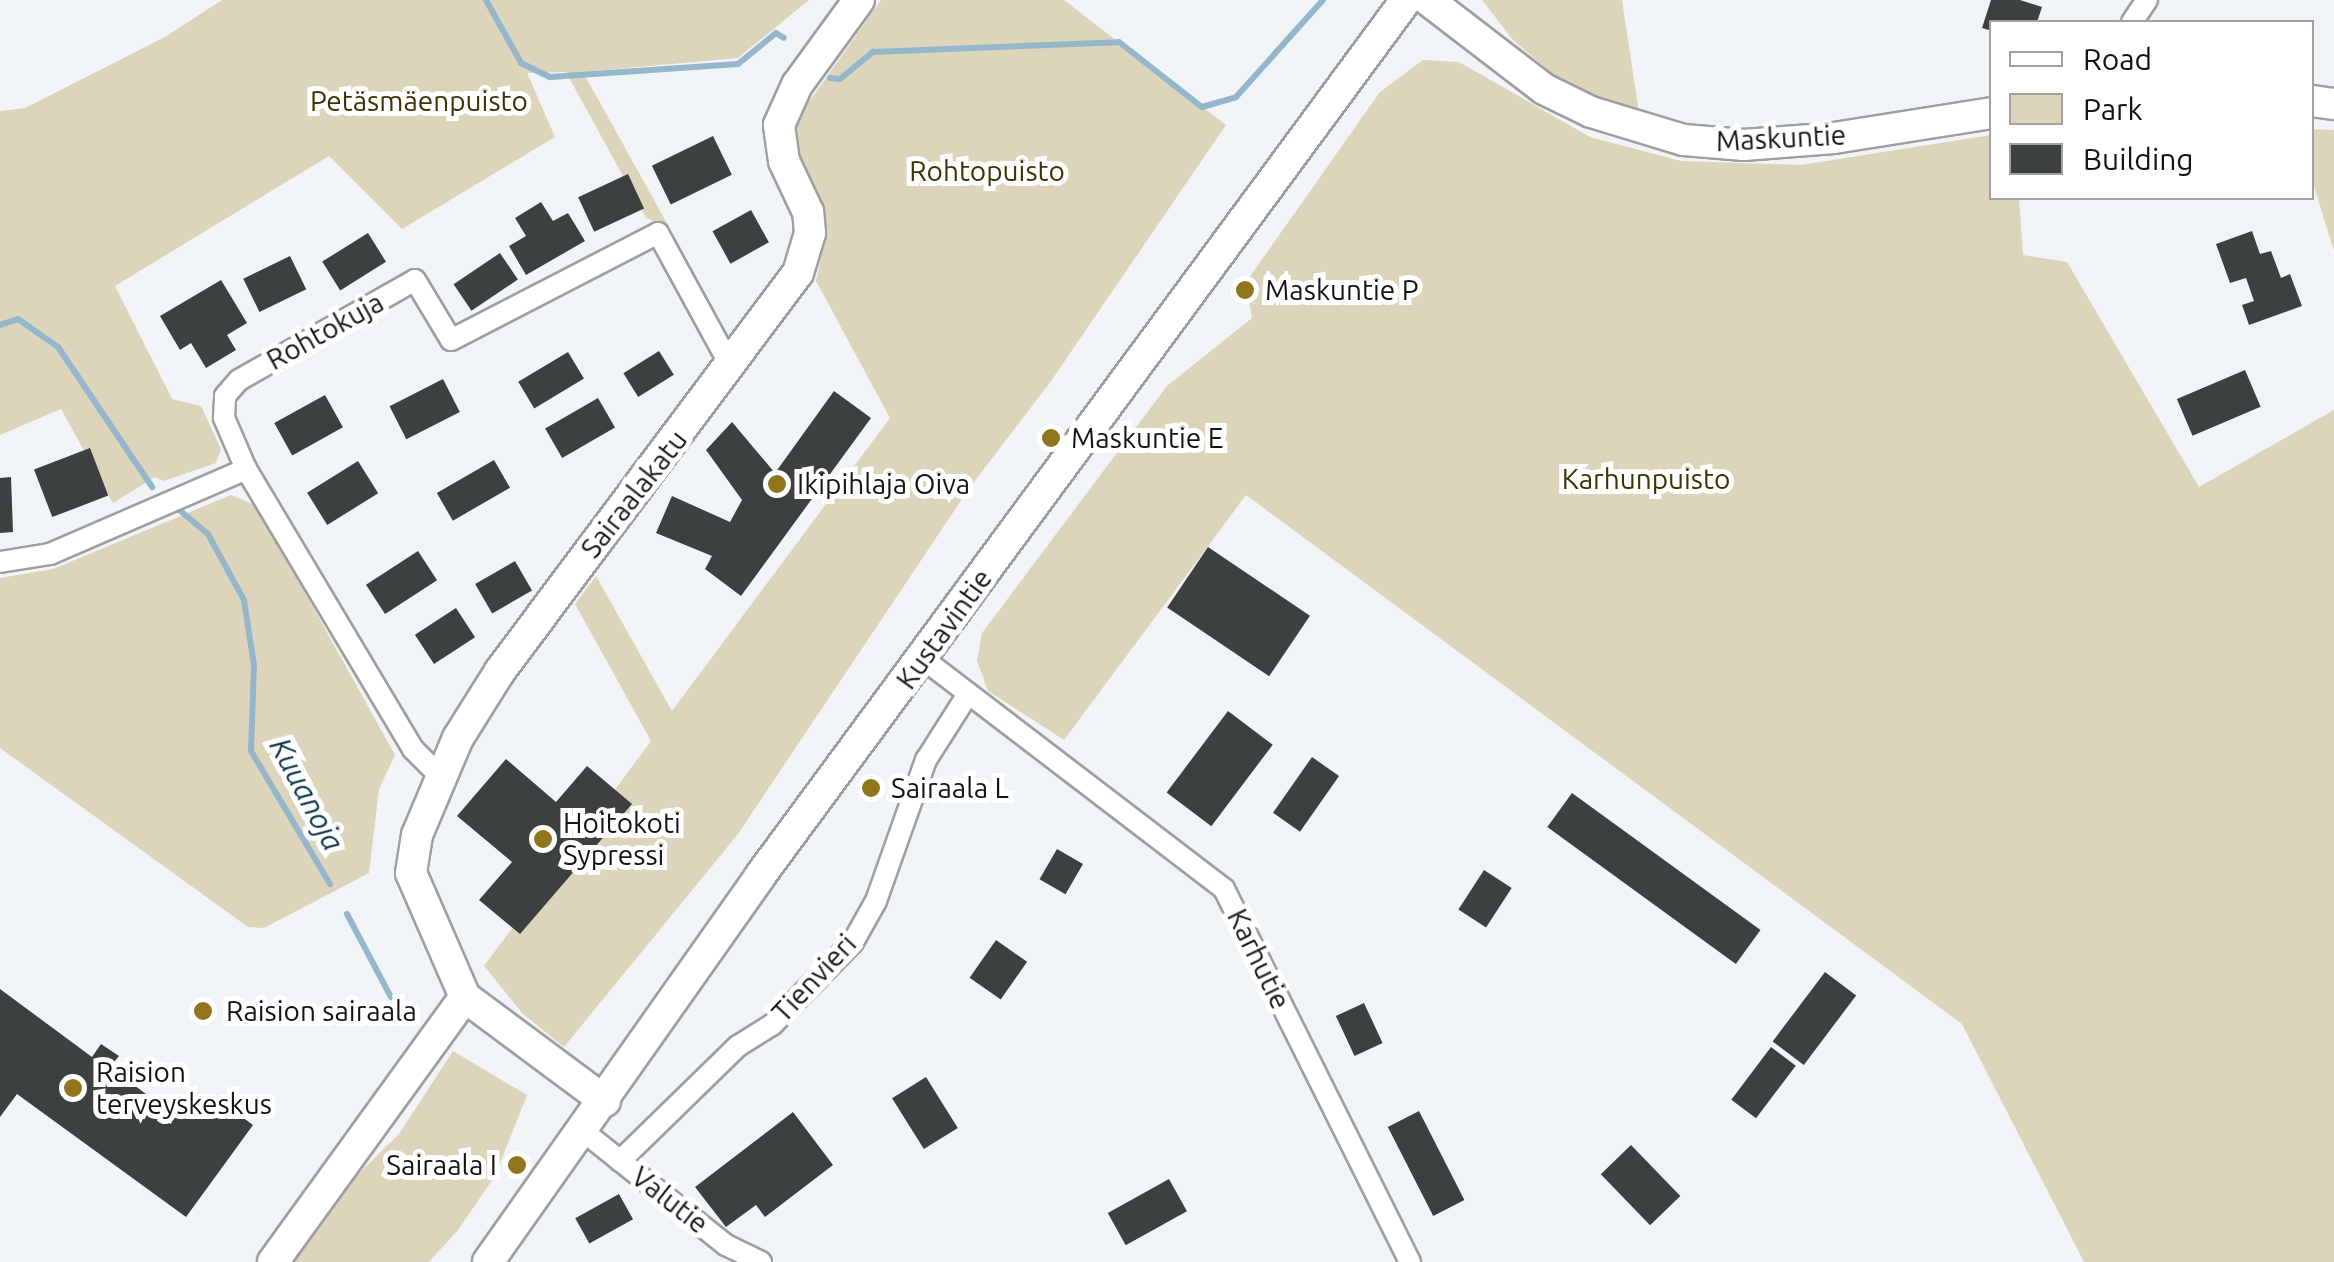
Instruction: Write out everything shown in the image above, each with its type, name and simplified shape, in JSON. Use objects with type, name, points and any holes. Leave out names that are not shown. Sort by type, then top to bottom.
[{"type":"street","name":"Sairaalakatu","points":[[605,1101],[465,997],[411,873],[417,835],[440,776],[500,671],[732,369],[798,273],[810,233],[780,144],[784,106],[859,0]]},
{"type":"street","name":"Kustavintie","points":[[488,1262],[760,876],[1406,0]]},
{"type":"street","name":"Maskuntie","points":[[1428,0],[1544,89],[1591,112],[1684,140],[1744,145],[1834,138],[1989,113]]},
{"type":"street","name":"Rohtokuja","points":[[440,776],[413,749],[246,469],[224,418],[225,396],[238,380],[415,280],[451,340],[658,233],[732,369]]},
{"type":"street","points":[[0,562],[50,554],[246,469]]},
{"type":"street","name":"Karhutie","points":[[922,658],[1224,888],[1410,1262]]},
{"type":"street","name":"Tienvieri","points":[[620,1161],[738,1046],[772,1025],[853,942],[876,901],[926,760],[968,694]]},
{"type":"street","points":[[273,1262],[465,997]]},
{"type":"street","name":"Valutie","points":[[583,1131],[726,1244],[761,1262]]},
{"type":"green space","name":"Petäsmäenpuisto","points":[[222,0],[809,0],[738,58],[583,72],[669,227],[646,218],[566,72],[527,73],[555,137],[402,229],[329,156],[115,286],[172,399],[201,406],[221,449],[216,463],[164,481],[155,477],[113,503],[61,409],[0,435],[0,111],[25,108],[165,37]]},
{"type":"green space","name":"Rohtopuisto","points":[[881,0],[1064,0],[1226,125],[1051,381],[968,490],[738,834],[564,1047],[523,1014],[484,966],[651,741],[575,604],[596,576],[672,711],[890,418],[816,281],[827,230],[800,166],[794,123]]},
{"type":"green space","points":[[1482,0],[1622,0],[1640,119],[1564,84],[1513,40]]},
{"type":"green space","name":"Karhunpuisto","points":[[1423,60],[1459,62],[1590,137],[1681,161],[1801,165],[1989,135],[1989,200],[2019,200],[2023,255],[2067,262],[2199,487],[2334,410],[2334,1262],[2084,1262],[1962,1024],[1246,495],[1064,740],[988,691],[977,661],[982,633],[1167,386],[1252,318],[1246,282],[1380,92]]},
{"type":"green space","points":[[2314,129],[2334,130],[2334,251],[2314,186]]},
{"type":"green space","points":[[231,495],[257,506],[395,755],[379,789],[369,873],[264,928],[248,927],[0,748],[0,578],[53,569]]},
{"type":"green space","points":[[453,1051],[527,1095],[495,1176],[458,1230],[429,1262],[290,1262],[331,1201],[399,1134]]},
{"type":"building","points":[[1991,0],[2020,0],[2042,7],[2038,20],[1989,20],[1989,30],[1982,28]]},
{"type":"building","points":[[713,136],[732,175],[671,204],[652,166]]},
{"type":"building","points":[[628,174],[644,208],[594,232],[578,197]]},
{"type":"building","points":[[541,202],[553,221],[568,213],[585,241],[526,275],[509,246],[526,236],[515,218]]},
{"type":"building","points":[[751,210],[769,242],[730,264],[713,231]]},
{"type":"building","points":[[2252,231],[2260,254],[2271,251],[2281,278],[2290,274],[2302,306],[2249,325],[2242,305],[2254,301],[2246,278],[2230,283],[2216,244]]},
{"type":"building","points":[[368,233],[386,262],[340,290],[322,262]]},
{"type":"building","points":[[500,253],[518,280],[471,311],[454,284]]},
{"type":"building","points":[[290,256],[306,289],[259,312],[243,279]]},
{"type":"building","points":[[221,280],[247,323],[227,335],[236,350],[206,368],[191,343],[180,350],[160,316]]},
{"type":"building","points":[[659,351],[674,375],[638,397],[623,373]]},
{"type":"building","points":[[568,352],[584,379],[534,408],[518,382]]},
{"type":"building","points":[[2245,370],[2261,407],[2193,436],[2177,399]]},
{"type":"building","points":[[443,379],[460,412],[406,439],[390,406]]},
{"type":"building","name":"Ikipihlaja Oiva","points":[[834,391],[871,418],[741,596],[705,569],[712,556],[656,533],[672,496],[730,522],[742,500],[706,450],[732,422],[775,473]]},
{"type":"building","points":[[325,395],[343,427],[292,455],[274,423]]},
{"type":"building","points":[[598,398],[615,427],[562,458],[545,429]]},
{"type":"building","points":[[90,448],[108,496],[52,517],[34,470]]},
{"type":"building","points":[[494,460],[510,488],[453,521],[437,493]]},
{"type":"building","points":[[358,461],[378,493],[327,525],[307,493]]},
{"type":"building","points":[[11,477],[13,532],[0,533],[0,478]]},
{"type":"building","points":[[1208,547],[1310,616],[1269,676],[1167,608]]},
{"type":"building","points":[[418,551],[437,580],[385,614],[366,585]]},
{"type":"building","points":[[515,561],[532,590],[492,613],[475,584]]},
{"type":"building","points":[[456,608],[475,637],[434,664],[415,635]]},
{"type":"building","points":[[1228,711],[1273,745],[1211,826],[1167,792]]},
{"type":"building","points":[[1312,757],[1339,776],[1300,832],[1273,813]]},
{"type":"building","name":"Hoitokoti Sypressi","points":[[506,759],[556,802],[587,766],[632,804],[520,934],[479,900],[512,862],[457,816]]},
{"type":"building","points":[[1572,793],[1761,930],[1736,964],[1547,827]]},
{"type":"building","points":[[1057,849],[1083,864],[1065,894],[1040,879]]},
{"type":"building","points":[[1484,870],[1512,888],[1486,927],[1458,909]]},
{"type":"building","points":[[996,940],[1027,962],[1001,999],[970,978]]},
{"type":"building","points":[[1825,972],[1856,995],[1804,1065],[1773,1041]]},
{"type":"building","points":[[0,989],[92,1057],[101,1044],[119,1056],[110,1067],[170,1112],[182,1096],[207,1115],[218,1099],[253,1125],[186,1217],[17,1094],[0,1117]]},
{"type":"building","points":[[1364,1003],[1383,1043],[1354,1056],[1336,1016]]},
{"type":"building","points":[[1771,1047],[1796,1066],[1756,1118],[1731,1100]]},
{"type":"building","points":[[926,1077],[958,1128],[924,1149],[892,1098]]},
{"type":"building","points":[[1419,1111],[1464,1200],[1433,1216],[1388,1127]]},
{"type":"building","points":[[793,1112],[833,1165],[765,1217],[756,1205],[726,1227],[695,1187]]},
{"type":"building","points":[[1631,1145],[1680,1196],[1650,1225],[1601,1174]]},
{"type":"building","points":[[1169,1179],[1187,1211],[1126,1245],[1108,1213]]},
{"type":"building","points":[[619,1194],[633,1219],[589,1244],[575,1218]]},
{"type":"waterway","points":[[486,0],[521,63],[550,77],[738,64],[776,33],[784,38]]},
{"type":"waterway","points":[[830,78],[840,79],[873,52],[1119,42],[1202,107],[1236,97],[1323,0]]},
{"type":"waterway","name":"Kuuanoja","points":[[0,325],[18,319],[58,347],[152,487]]},
{"type":"waterway","name":"Kuuanoja","points":[[177,508],[208,534],[244,600],[254,665],[251,751],[330,884]]},
{"type":"waterway","name":"Kuuanoja","points":[[347,914],[391,997]]},
{"type":"place","name":"Maskuntie P","points":[[1245,290]]},
{"type":"place","name":"Maskuntie E","points":[[1051,438]]},
{"type":"place","name":"Ikipihlaja Oiva","points":[[777,484]]},
{"type":"place","name":"Sairaala L","points":[[871,788]]},
{"type":"place","name":"Hoitokoti Sypressi","points":[[543,839]]},
{"type":"place","name":"Raision sairaala","points":[[203,1011]]},
{"type":"place","name":"Raision terveyskeskus","points":[[73,1088]]},
{"type":"place","name":"Sairaala I","points":[[517,1165]]}]
